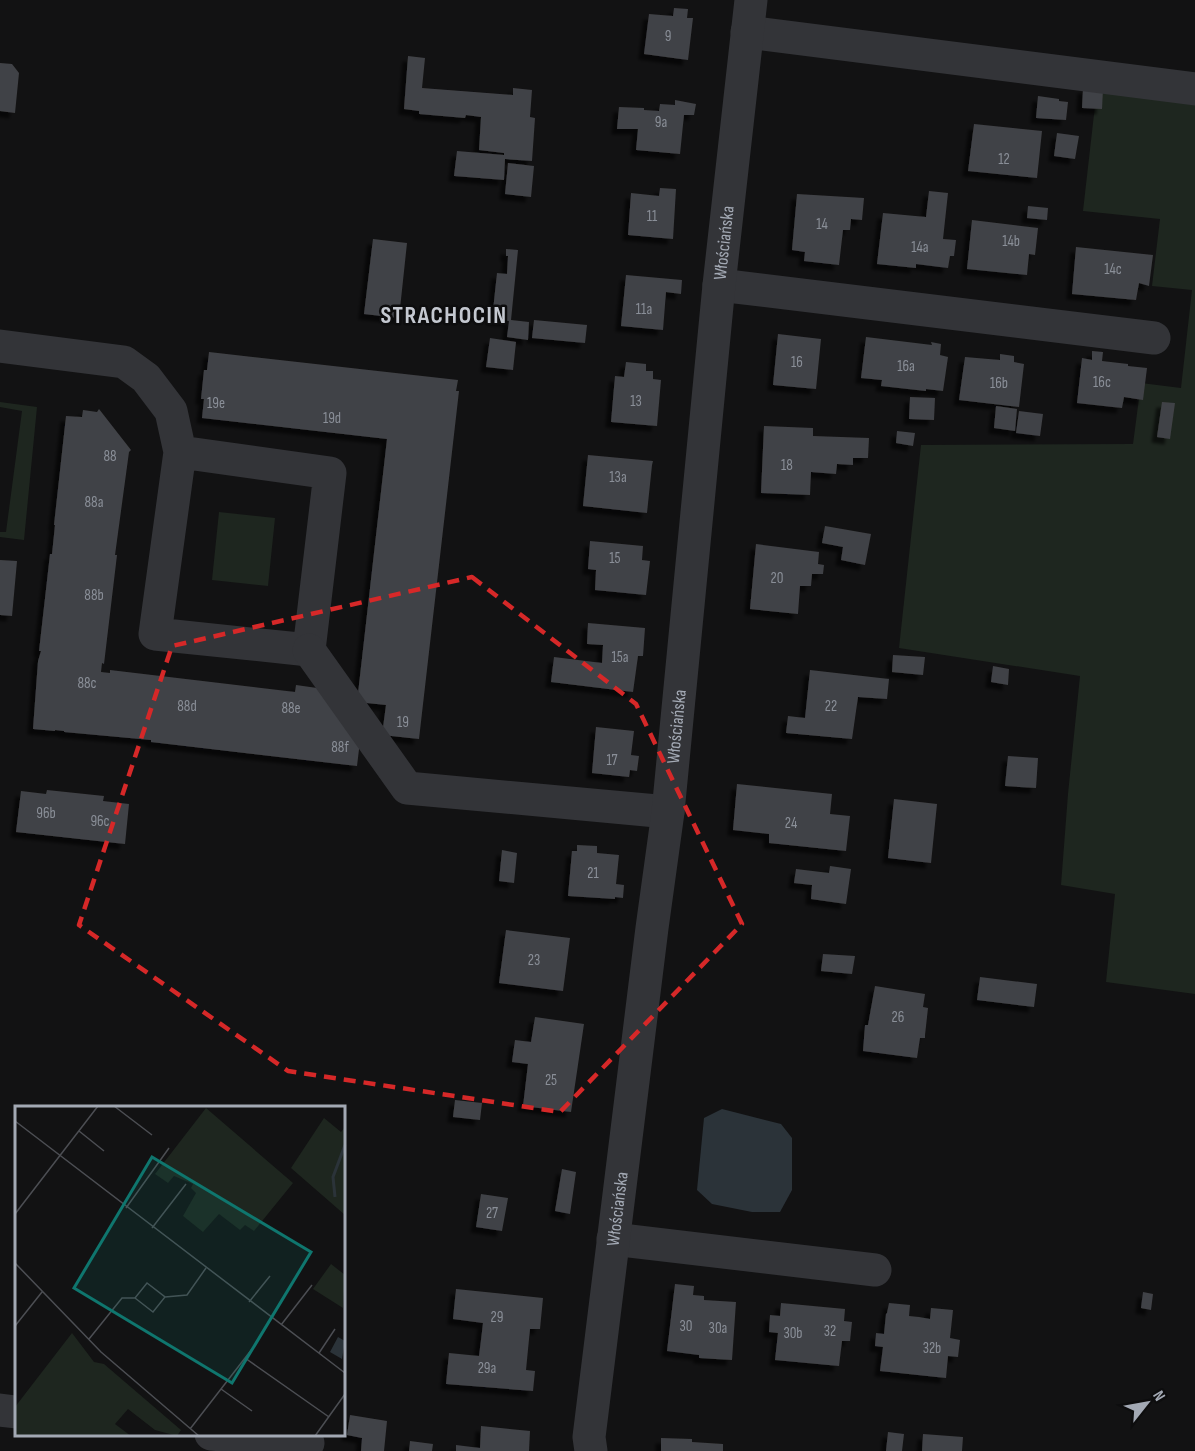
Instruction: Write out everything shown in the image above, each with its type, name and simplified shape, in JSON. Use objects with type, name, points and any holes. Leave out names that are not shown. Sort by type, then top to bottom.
[{"type":"street","name":"Włościańska","points":[[591,1451],[589,1437],[668,812],[719,285],[751,0]]},
{"type":"street","points":[[747,32],[1195,89]]},
{"type":"street","points":[[719,285],[1154,338]]},
{"type":"street","points":[[0,346],[124,362],[146,378],[171,411],[180,452],[155,634],[309,650]]},
{"type":"street","points":[[180,452],[330,473],[309,650],[407,788],[668,812]]},
{"type":"street","points":[[613,1239],[875,1270]]},
{"type":"street","points":[[0,1410],[15,1412]]},
{"type":"street","points":[[216,1451],[217,1436]]},
{"type":"street","points":[[228,1436],[308,1443]]},
{"type":"highlighted area","points":[[472,577],[636,704],[742,924],[560,1112],[288,1071],[79,925],[172,646]]},
{"type":"shaded area","points":[[1097,88],[1195,99],[1195,994],[1106,982],[1115,894],[1061,885],[1080,676],[899,648],[921,445],[1133,444],[1141,383],[1181,388],[1192,290],[1152,286],[1160,219],[1083,211]]},
{"type":"shaded area","points":[[0,402],[37,407],[24,540],[0,537],[0,532],[6,532],[22,411],[0,407]]},
{"type":"shaded area","points":[[219,512],[275,518],[268,586],[212,580]]},
{"type":"shaded area","points":[[722,1109],[781,1124],[792,1138],[792,1190],[780,1212],[752,1212],[712,1204],[697,1190],[704,1118]]},
{"type":"building","points":[[674,8],[688,9],[687,18],[693,18],[688,60],[644,54],[649,14],[673,16]]},
{"type":"building","points":[[408,56],[425,58],[422,88],[513,95],[513,88],[532,90],[530,117],[535,118],[532,161],[505,159],[504,180],[454,176],[457,151],[504,155],[504,153],[479,150],[481,117],[419,114],[419,111],[404,109]]},
{"type":"building","points":[[0,63],[12,64],[19,73],[15,113],[0,111]]},
{"type":"building","points":[[1083,88],[1103,89],[1102,109],[1082,108]]},
{"type":"building","points":[[1038,96],[1068,102],[1066,120],[1036,118]]},
{"type":"building","points":[[675,100],[696,104],[694,115],[684,115],[680,154],[636,150],[638,129],[617,129],[619,107],[659,111],[660,104],[675,105]]},
{"type":"building","points":[[974,124],[1042,131],[1037,178],[968,171]]},
{"type":"building","points":[[1057,133],[1079,136],[1075,159],[1054,156]]},
{"type":"building","points":[[508,163],[534,166],[531,197],[505,194]]},
{"type":"building","points":[[660,188],[676,189],[673,239],[628,235],[631,193],[659,196]]},
{"type":"building","points":[[929,191],[948,193],[943,239],[956,240],[954,256],[950,256],[948,268],[916,264],[916,268],[877,264],[883,213],[926,217]]},
{"type":"building","points":[[797,194],[864,198],[862,220],[851,219],[850,230],[843,230],[839,265],[804,261],[805,252],[792,250]]},
{"type":"building","points":[[1028,206],[1048,208],[1047,220],[1027,218]]},
{"type":"building","points":[[972,220],[1038,228],[1035,255],[1029,254],[1027,275],[967,269]]},
{"type":"building","points":[[373,239],[407,243],[399,318],[364,314]]},
{"type":"building","points":[[1076,247],[1153,255],[1149,286],[1139,283],[1136,300],[1072,294]]},
{"type":"building","points":[[506,249],[518,250],[511,320],[529,322],[528,340],[507,337],[509,321],[492,320],[497,273],[507,274]]},
{"type":"building","points":[[626,275],[682,280],[681,294],[666,292],[663,330],[621,326]]},
{"type":"building","points":[[534,320],[587,325],[585,343],[532,338]]},
{"type":"building","points":[[778,334],[821,339],[816,389],[773,385]]},
{"type":"building","points":[[866,337],[932,345],[931,342],[941,344],[940,355],[948,357],[943,391],[881,386],[882,380],[861,378]]},
{"type":"building","points":[[490,338],[516,342],[513,370],[486,367]]},
{"type":"building","points":[[1092,351],[1103,352],[1102,361],[1147,368],[1143,400],[1124,397],[1122,408],[1077,403],[1082,358],[1092,360]]},
{"type":"building","points":[[209,352],[458,380],[456,391],[459,391],[419,739],[382,735],[386,705],[357,702],[387,439],[202,418],[204,370],[207,370]]},
{"type":"building","points":[[1000,354],[1014,356],[1014,362],[1024,364],[1019,407],[959,400],[965,357],[1000,360]]},
{"type":"building","points":[[626,362],[646,364],[646,371],[653,371],[653,379],[661,380],[657,426],[611,422],[615,376],[624,377]]},
{"type":"building","points":[[910,397],[935,398],[934,420],[909,419]]},
{"type":"building","points":[[1162,402],[1175,403],[1170,439],[1157,437]]},
{"type":"building","points":[[996,406],[1017,409],[1015,431],[994,428]]},
{"type":"building","points":[[99,409],[131,450],[115,555],[117,555],[104,664],[102,663],[101,672],[110,673],[110,670],[295,692],[296,685],[317,688],[360,741],[357,766],[151,742],[151,740],[33,729],[38,661],[41,651],[39,651],[50,554],[52,554],[66,416],[82,417],[83,410],[97,412]]},
{"type":"building","points":[[1019,411],[1043,414],[1040,436],[1016,433]]},
{"type":"building","points":[[764,426],[813,428],[813,436],[869,438],[868,458],[853,458],[853,465],[837,464],[836,474],[811,472],[810,495],[761,493]]},
{"type":"building","points":[[897,431],[915,433],[913,446],[896,443]]},
{"type":"building","points":[[588,455],[653,461],[647,513],[583,506]]},
{"type":"building","points":[[825,526],[871,534],[865,565],[841,560],[843,547],[822,543]]},
{"type":"building","points":[[590,541],[643,546],[642,560],[650,561],[646,595],[595,590],[596,570],[588,569]]},
{"type":"building","points":[[756,544],[819,552],[818,564],[824,565],[823,574],[812,574],[811,586],[800,586],[798,614],[750,609]]},
{"type":"building","points":[[0,560],[17,561],[12,616],[0,615]]},
{"type":"building","points":[[588,623],[645,628],[643,656],[638,656],[633,692],[551,682],[554,657],[602,663],[603,645],[587,644]]},
{"type":"building","points":[[893,655],[925,657],[923,675],[892,672]]},
{"type":"building","points":[[993,666],[1009,669],[1008,685],[991,682]]},
{"type":"building","points":[[810,670],[889,679],[887,699],[858,697],[852,739],[786,733],[788,716],[805,718]]},
{"type":"building","points":[[596,727],[634,731],[631,755],[639,756],[637,771],[630,770],[629,777],[592,773]]},
{"type":"building","points":[[1008,756],[1038,758],[1036,788],[1005,786]]},
{"type":"building","points":[[737,784],[832,794],[830,814],[850,816],[846,851],[769,843],[769,834],[733,830]]},
{"type":"building","points":[[47,790],[104,796],[103,801],[129,804],[125,844],[16,832],[21,791],[46,794]]},
{"type":"building","points":[[894,799],[937,804],[931,863],[888,858]]},
{"type":"building","points":[[577,845],[597,846],[597,853],[619,855],[616,884],[624,885],[623,898],[568,896],[572,851],[577,851]]},
{"type":"building","points":[[502,850],[517,853],[514,883],[499,881]]},
{"type":"building","points":[[830,866],[851,869],[846,904],[811,899],[812,885],[794,883],[796,869],[829,873]]},
{"type":"building","points":[[506,930],[570,938],[563,991],[499,983]]},
{"type":"building","points":[[823,954],[855,956],[852,974],[821,971]]},
{"type":"building","points":[[980,977],[1037,984],[1034,1007],[977,1000]]},
{"type":"building","points":[[875,986],[925,994],[923,1007],[928,1008],[925,1038],[920,1038],[917,1058],[863,1051],[865,1025],[868,1025]]},
{"type":"building","points":[[535,1017],[584,1024],[571,1112],[523,1106],[528,1064],[512,1062],[515,1040],[531,1042]]},
{"type":"building","points":[[455,1100],[482,1103],[480,1120],[453,1117]]},
{"type":"building","points":[[562,1169],[576,1172],[570,1214],[555,1211]]},
{"type":"building","points":[[481,1194],[508,1198],[502,1231],[476,1227]]},
{"type":"building","points":[[675,1284],[694,1286],[693,1295],[704,1296],[704,1300],[736,1302],[732,1360],[699,1358],[699,1355],[667,1351]]},
{"type":"building","points":[[456,1289],[543,1298],[540,1329],[530,1329],[526,1370],[535,1371],[533,1391],[446,1384],[449,1353],[479,1356],[483,1323],[453,1319]]},
{"type":"building","points":[[1143,1292],[1153,1294],[1151,1310],[1141,1308]]},
{"type":"building","points":[[781,1303],[845,1309],[844,1321],[852,1322],[850,1341],[842,1341],[839,1366],[775,1360],[778,1333],[769,1332],[770,1315],[780,1316]]},
{"type":"building","points":[[889,1303],[910,1305],[909,1316],[930,1319],[931,1308],[953,1310],[950,1338],[960,1340],[958,1357],[948,1356],[946,1378],[880,1371],[883,1347],[875,1346],[876,1333],[884,1334]]},
{"type":"building","points":[[350,1415],[387,1421],[384,1451],[361,1451],[362,1438],[347,1435]]},
{"type":"building","points":[[481,1426],[530,1431],[529,1451],[456,1451],[456,1445],[480,1448]]},
{"type":"building","points":[[888,1432],[904,1434],[902,1451],[886,1451]]},
{"type":"building","points":[[923,1434],[963,1437],[962,1451],[922,1451]]},
{"type":"building","points":[[661,1438],[692,1439],[692,1442],[723,1444],[723,1451],[661,1451]]},
{"type":"building","points":[[410,1441],[433,1444],[432,1451],[409,1451]]},
{"type":"district","name":"STRACHOCIN","points":[[444,315]]}]
